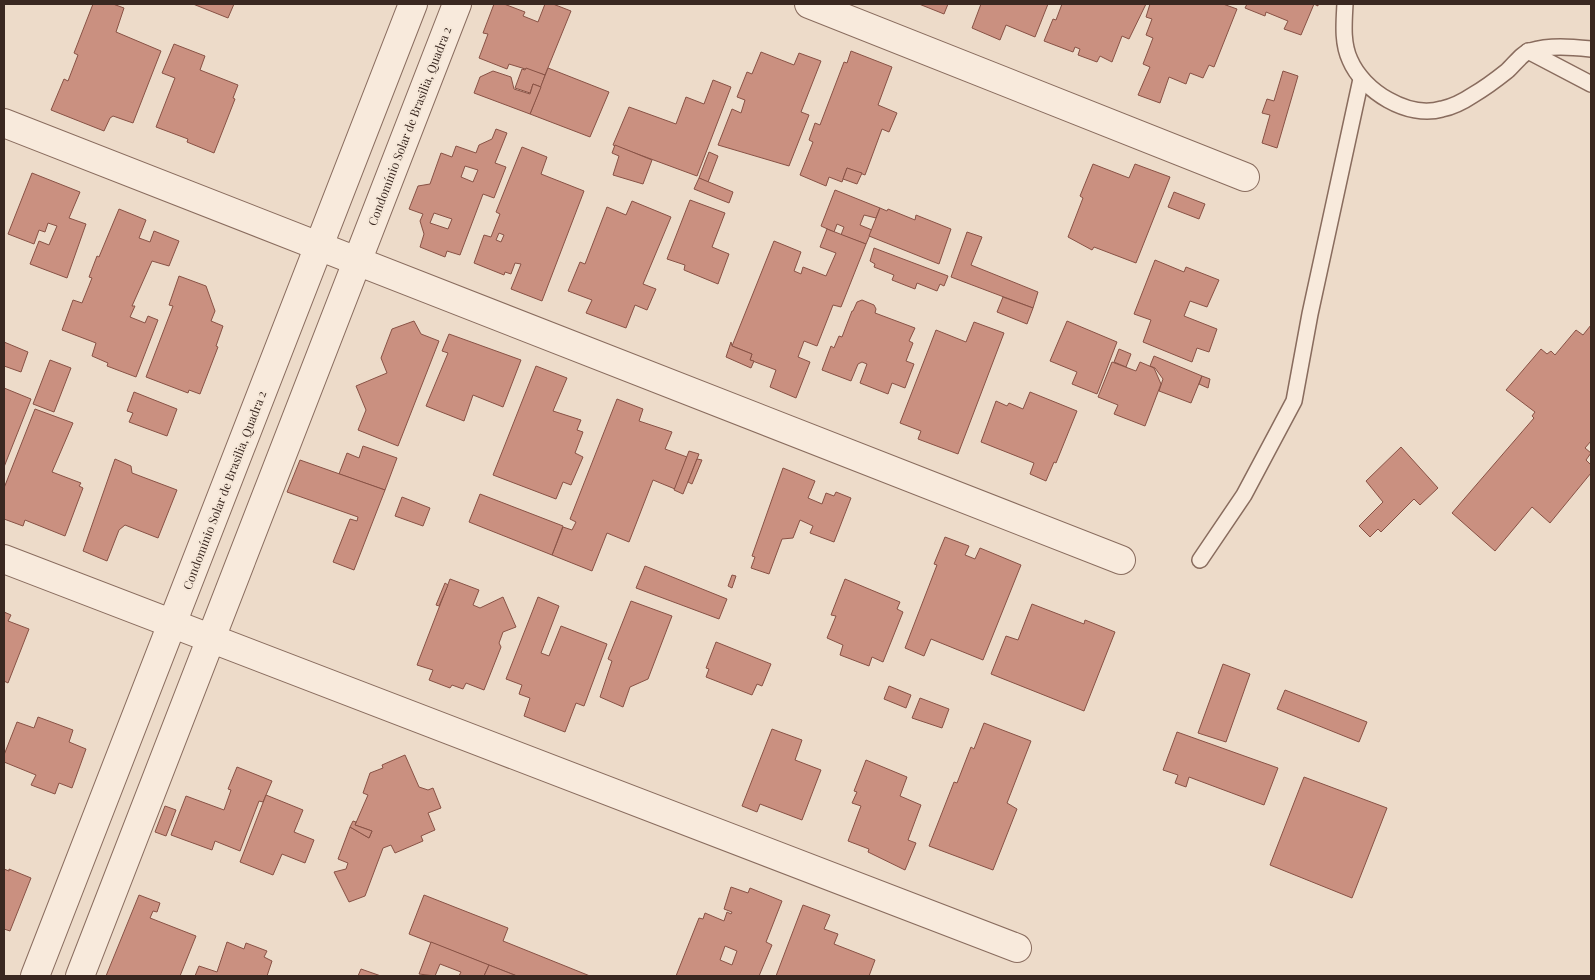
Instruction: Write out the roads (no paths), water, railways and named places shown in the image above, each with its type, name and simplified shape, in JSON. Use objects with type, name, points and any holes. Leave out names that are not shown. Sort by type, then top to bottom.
[{"type":"street","name":"Condomínio Solar de Brasilia, Quadra 2","points":[[35,976],[413,4]]},
{"type":"street","name":"Condomínio Solar de Brasilia, Quadra 2","points":[[80,976],[457,4]]},
{"type":"street","points":[[809,4],[1245,177]]},
{"type":"street","points":[[4,123],[1121,560]]},
{"type":"street","points":[[4,559],[1018,948]]},
{"type":"lane","points":[[1345,4],[1344,38],[1350,60],[1361,78],[1375,91],[1398,104],[1422,111],[1441,110],[1472,96],[1506,72],[1528,51],[1555,47],[1591,49]]},
{"type":"lane","points":[[1528,51],[1591,84]]},
{"type":"lane","points":[[1200,560],[1244,495],[1294,401],[1310,314],[1361,78]]}]
